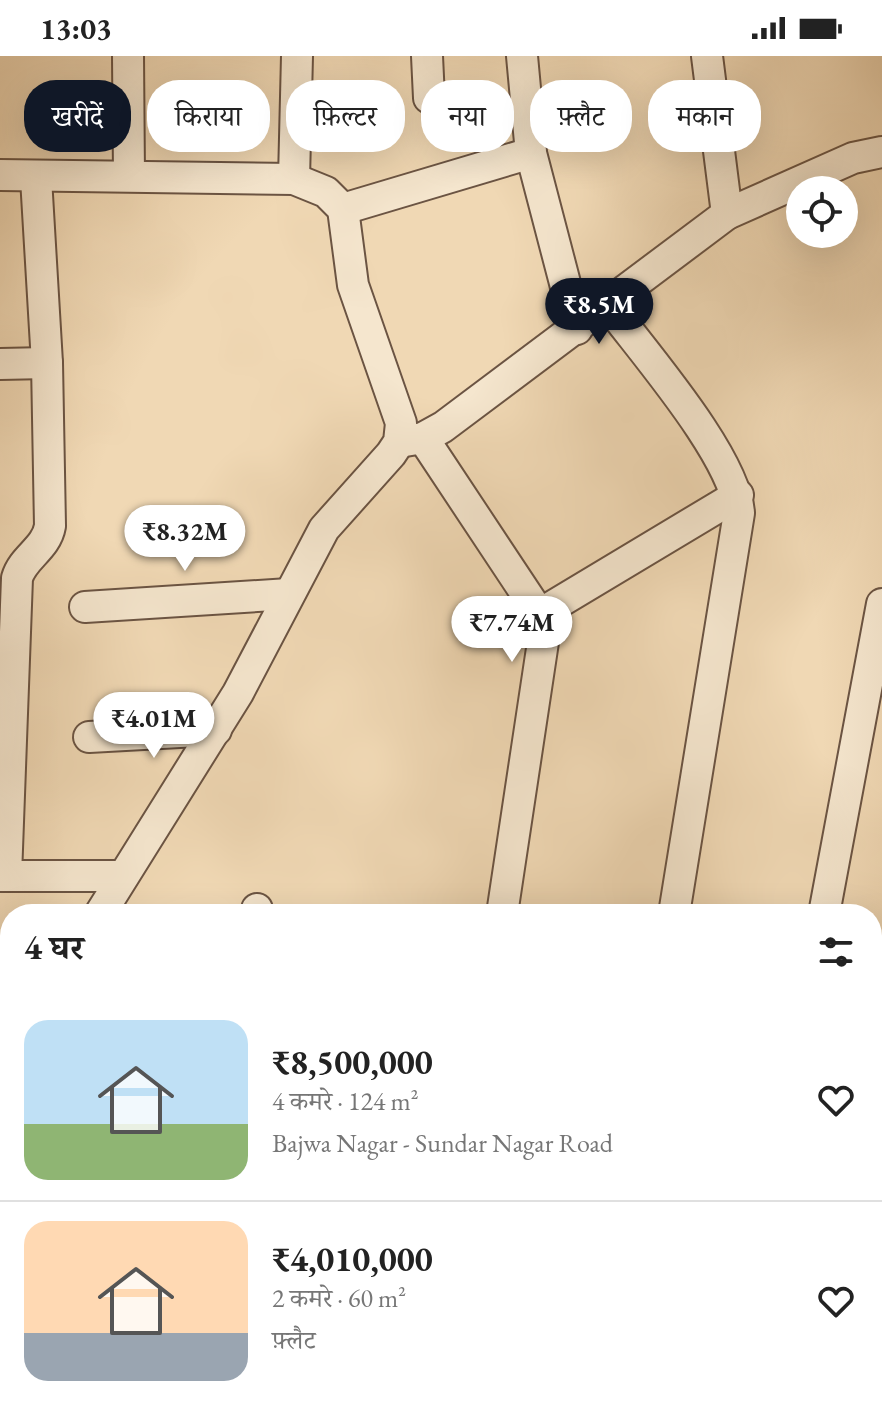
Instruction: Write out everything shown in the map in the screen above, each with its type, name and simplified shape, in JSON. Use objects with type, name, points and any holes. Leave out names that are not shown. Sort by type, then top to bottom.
[{"type":"street","points":[[128,56],[129,175]]},
{"type":"street","points":[[294,179],[297,56]]},
{"type":"street","points":[[427,56],[428,80]]},
{"type":"street","points":[[522,56],[531,153],[577,329]]},
{"type":"street","points":[[707,56],[727,214]]},
{"type":"street","points":[[343,209],[531,153]]},
{"type":"street","points":[[106,904],[216,730],[324,529],[411,440],[443,427],[609,306],[727,214],[777,189],[867,155]]},
{"type":"street","points":[[0,175],[36,178],[129,175],[294,179],[326,192],[343,209],[353,285],[401,423],[538,615],[543,642],[504,904]]},
{"type":"street","points":[[36,178],[47,363],[50,526],[46,540],[20,569],[17,578],[3,876],[123,876]]},
{"type":"street","points":[[609,306],[724,462],[738,495],[739,513],[676,904]]},
{"type":"street","points":[[0,364],[47,363]]},
{"type":"street","points":[[538,615],[738,495]]},
{"type":"street","points":[[85,607],[289,594]]},
{"type":"street","points":[[826,904],[882,604]]},
{"type":"street","points":[[89,737],[216,730]]}]
